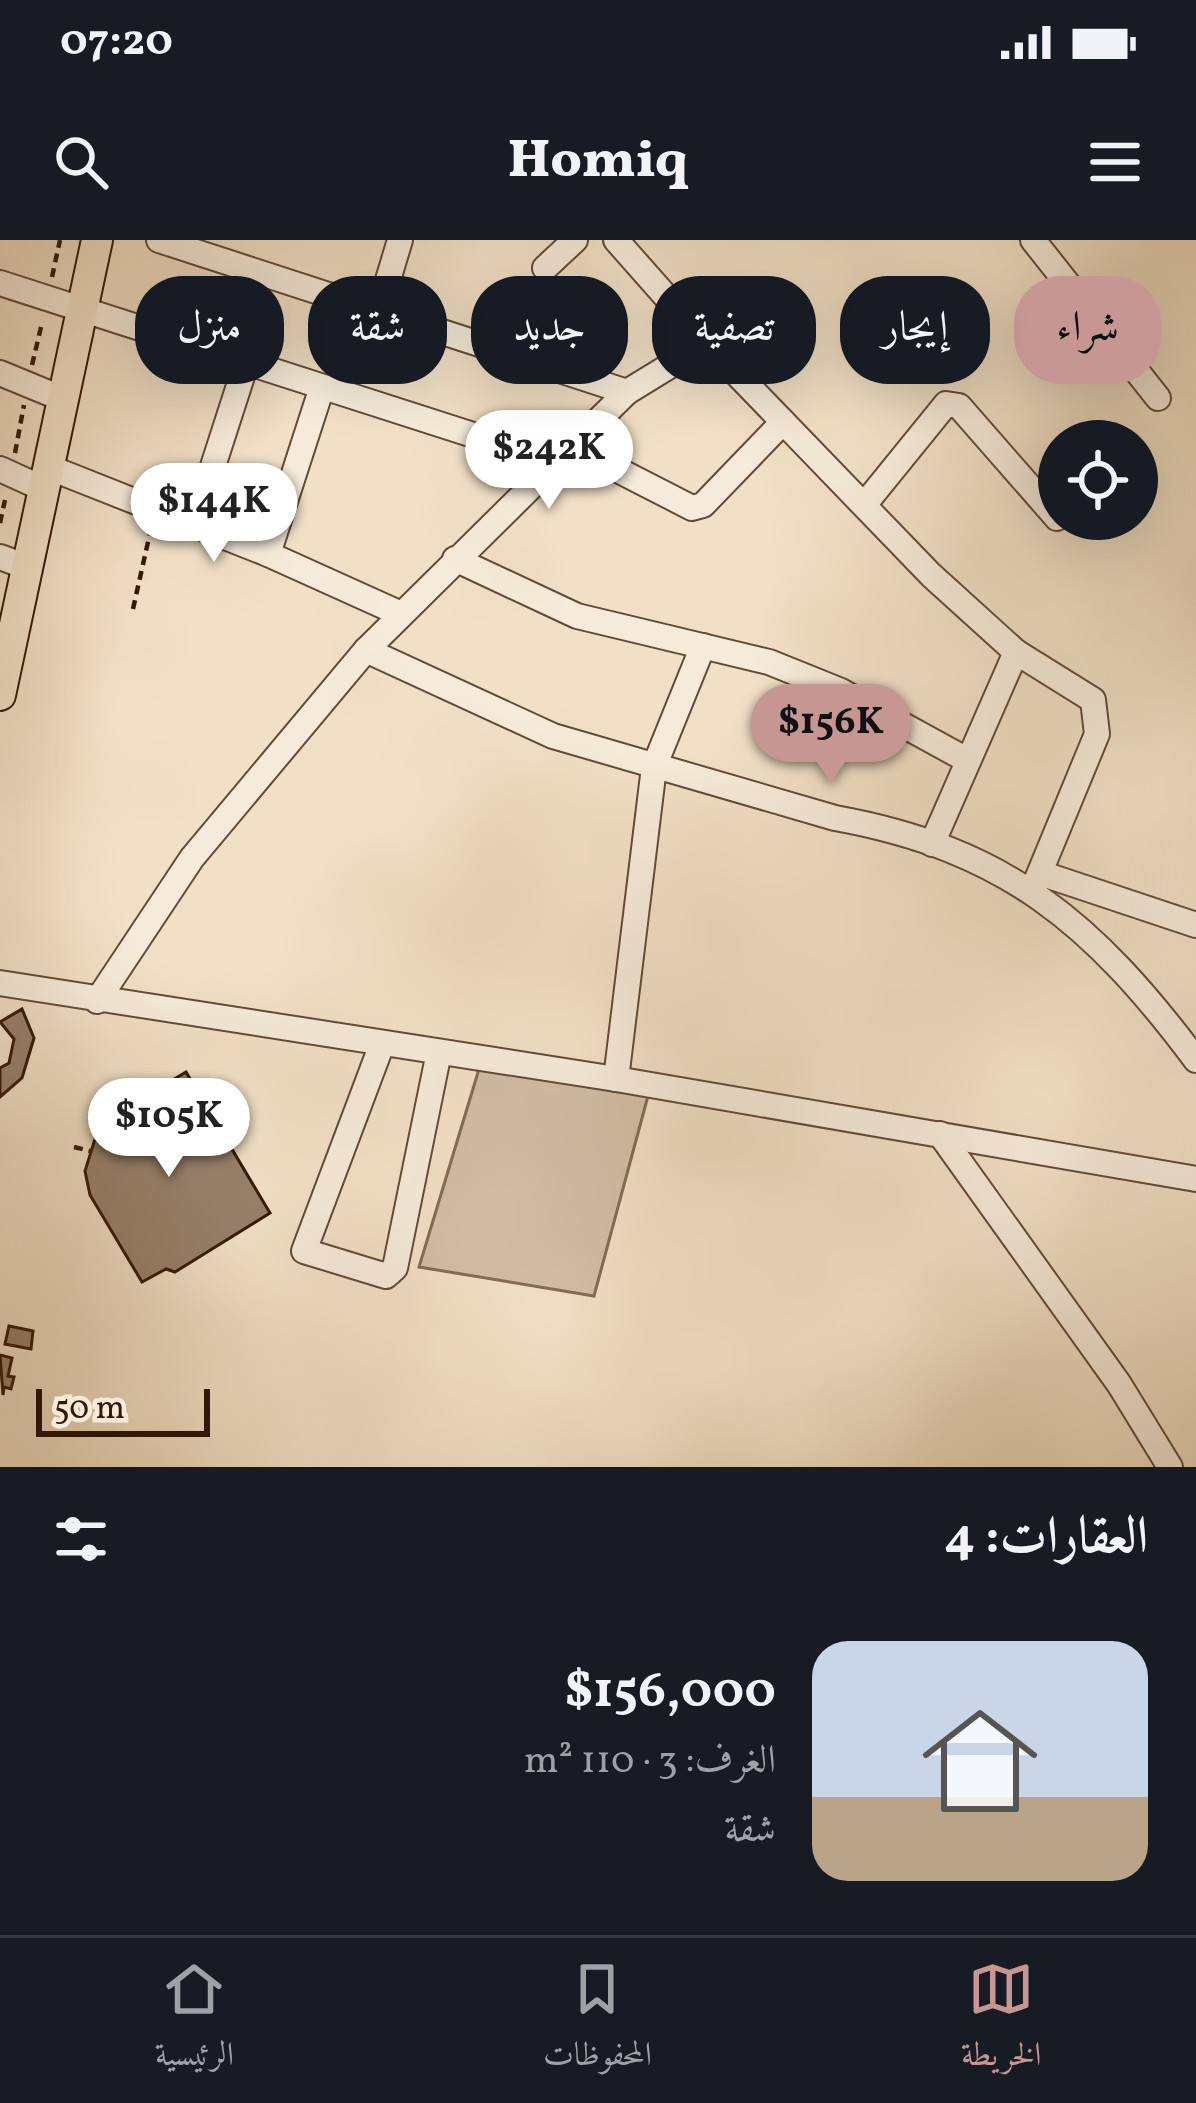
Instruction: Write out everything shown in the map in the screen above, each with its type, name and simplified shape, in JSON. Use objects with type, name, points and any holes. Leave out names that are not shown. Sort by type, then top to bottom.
[{"type":"main road","points":[[0,694],[13,562],[46,478],[97,240]]},
{"type":"street","points":[[159,240],[212,247],[308,283]]},
{"type":"street","points":[[389,276],[400,240]]},
{"type":"street","points":[[545,268],[575,240]]},
{"type":"street","points":[[616,240],[652,281]]},
{"type":"street","points":[[1033,240],[1158,398]]},
{"type":"street","points":[[0,283],[135,330]]},
{"type":"street","points":[[447,332],[627,392]]},
{"type":"street","points":[[0,373],[63,399]]},
{"type":"street","points":[[284,376],[565,455],[692,508],[703,505],[783,422]]},
{"type":"street","points":[[97,1001],[192,858],[366,650],[627,392],[652,377]]},
{"type":"street","points":[[194,525],[240,384]]},
{"type":"street","points":[[746,384],[1016,652],[1082,688],[1098,712],[1096,734],[1036,881]]},
{"type":"street","points":[[268,554],[322,387]]},
{"type":"street","points":[[864,505],[946,404],[959,406],[1038,496]]},
{"type":"street","points":[[0,469],[155,509],[401,614]]},
{"type":"street","points":[[455,559],[577,616],[770,662],[842,691],[967,760]]},
{"type":"street","points":[[616,1079],[654,767],[703,646]]},
{"type":"street","points":[[366,650],[490,711],[654,767],[932,844],[1036,881],[1196,926]]},
{"type":"street","points":[[932,844],[1016,652]]},
{"type":"street","points":[[1036,881],[1120,964],[1196,1060]]},
{"type":"street","points":[[0,983],[616,1079],[1196,1179]]},
{"type":"street","points":[[382,1044],[304,1251],[386,1276],[395,1268],[439,1052]]},
{"type":"street","points":[[940,1134],[1119,1384],[1171,1467]]},
{"type":"path","points":[[133,609],[155,509]]},
{"type":"path","points":[[74,1147],[90,1151]]},
{"type":"shaded area","points":[[479,1069],[648,1096],[594,1296],[419,1267]]},
{"type":"building","points":[[22,1009],[34,1038],[22,1078],[0,1097],[0,1068],[9,1063],[14,1039],[0,1022]]},
{"type":"building","points":[[186,1072],[270,1213],[175,1272],[166,1269],[142,1282],[90,1195],[85,1171],[100,1123]]},
{"type":"building","points":[[9,1326],[33,1331],[31,1349],[5,1344]]},
{"type":"building","points":[[0,1355],[12,1358],[8,1376],[14,1377],[11,1389],[4,1387],[3,1395]]}]
